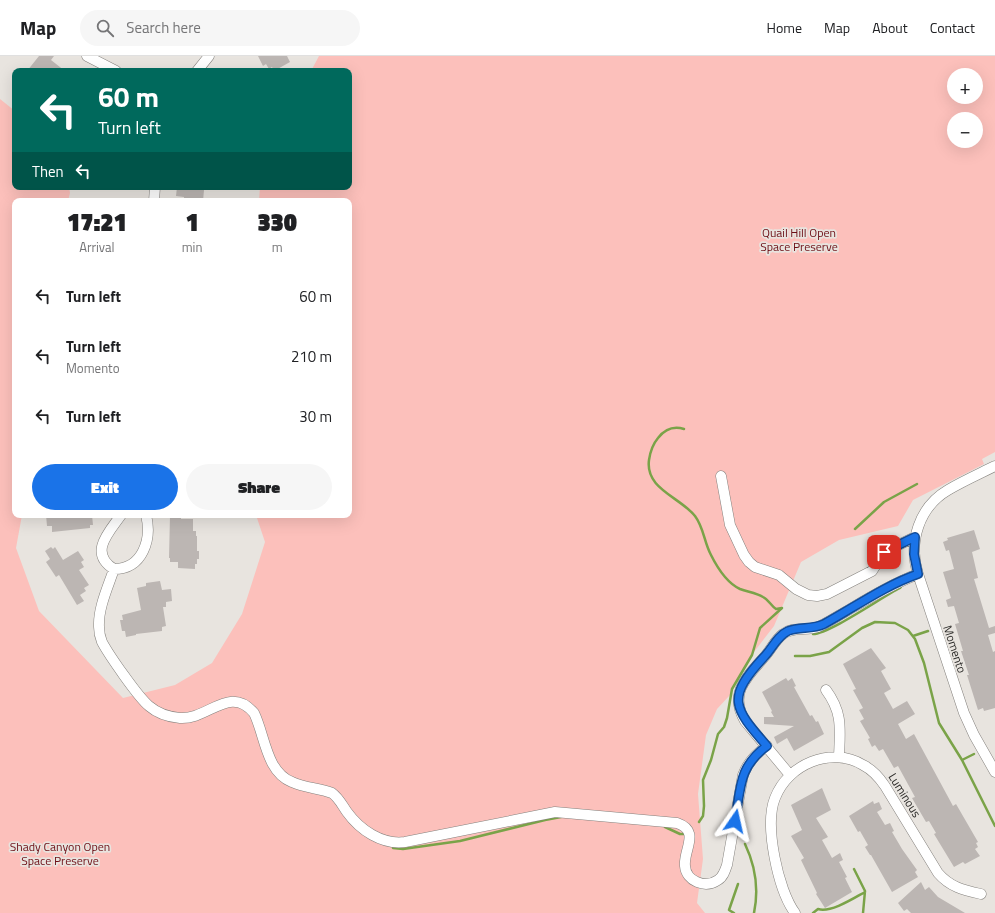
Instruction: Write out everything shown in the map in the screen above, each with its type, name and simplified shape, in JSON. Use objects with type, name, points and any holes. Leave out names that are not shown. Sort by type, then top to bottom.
[{"type":"street","points":[[87,56],[110,68]]},
{"type":"street","points":[[200,68],[210,56]]},
{"type":"street","points":[[721,476],[730,525],[744,555],[749,562],[755,567],[779,575],[796,589],[808,595],[817,596],[827,594],[872,571],[886,550],[917,532],[926,511],[942,494],[995,466]]},
{"type":"street","points":[[120,518],[104,539],[102,546],[102,555],[105,562],[114,569],[128,567],[133,564],[144,549],[148,535],[146,518]]},
{"type":"street","name":"Momento","points":[[917,532],[914,554],[918,574],[964,713],[974,735],[995,772]]},
{"type":"street","points":[[114,569],[100,612],[98,624],[100,634],[105,646],[145,702],[162,714],[178,718],[192,717],[202,714],[226,702],[237,702],[247,705],[256,717],[273,764],[280,774],[292,782],[332,793],[337,796],[348,813],[370,834],[387,842],[405,842],[555,812],[677,823],[684,826],[689,834],[690,840],[685,866],[689,876],[698,883],[712,883],[721,877],[727,865],[743,775],[752,758],[767,746]]},
{"type":"street","points":[[790,775],[745,721],[739,707],[739,698],[740,688],[746,677],[765,656],[774,643],[787,631],[817,627],[900,580],[918,574]]},
{"type":"street","points":[[826,690],[835,702],[839,716],[839,757]]},
{"type":"street","name":"Luminous","points":[[795,913],[785,898],[781,886],[771,823],[772,808],[775,798],[782,785],[790,775],[800,767],[816,759],[839,757],[862,764],[878,776],[945,882],[962,890],[981,894]]},
{"type":"green space","name":"Quail Hill Open Space Preserve","points":[[319,56],[995,56],[995,452],[982,459],[984,464],[913,500],[898,526],[839,540],[801,562],[774,626],[747,661],[730,695],[717,709],[706,735],[698,794],[703,859],[697,903],[705,913],[0,913],[0,99],[12,109],[12,190],[70,190],[70,193],[69,198],[12,198],[12,518],[21,518],[16,548],[39,611],[123,698],[175,685],[212,663],[242,614],[265,542],[257,518],[352,518],[352,198],[259,198],[260,190],[352,190],[352,68],[313,68]]},
{"type":"building","points":[[39,56],[54,56],[51,60],[61,68],[29,68]]},
{"type":"building","points":[[258,56],[287,56],[290,62],[279,68],[268,68],[266,64],[263,66]]},
{"type":"building","points":[[177,190],[204,190],[203,198],[184,198],[176,196]]},
{"type":"building","points":[[46,518],[92,518],[93,525],[90,525],[90,528],[52,532],[52,526],[47,526]]},
{"type":"building","points":[[170,518],[193,519],[193,531],[196,531],[197,551],[199,551],[199,559],[197,559],[197,564],[195,564],[195,569],[178,568],[178,562],[170,562]]},
{"type":"building","points":[[974,530],[980,549],[972,552],[978,578],[974,579],[989,628],[995,626],[995,633],[988,635],[993,652],[995,651],[995,708],[984,711],[983,708],[978,710],[967,675],[969,675],[961,651],[963,651],[955,624],[959,623],[954,606],[948,607],[946,600],[951,598],[943,572],[954,569],[949,550],[946,551],[943,542],[948,540],[947,538]]},
{"type":"building","points":[[51,547],[53,549],[55,547],[63,560],[78,551],[84,560],[81,562],[84,567],[79,570],[89,585],[84,588],[86,591],[80,595],[84,601],[77,605],[59,575],[56,577],[46,562],[50,559],[45,551]]},
{"type":"building","points":[[160,581],[162,590],[171,589],[172,601],[166,602],[166,607],[163,607],[166,626],[162,627],[162,631],[136,634],[126,637],[125,631],[122,631],[120,620],[123,620],[122,615],[141,610],[137,588],[146,586],[146,583]]},
{"type":"building","points":[[871,648],[886,668],[881,671],[891,689],[884,693],[893,709],[907,701],[915,714],[898,724],[906,739],[914,734],[953,806],[956,804],[978,842],[976,843],[978,847],[975,849],[980,856],[965,864],[963,862],[954,867],[934,834],[936,833],[929,821],[926,822],[912,798],[915,797],[898,766],[894,768],[883,749],[879,751],[875,745],[872,747],[868,739],[870,738],[860,721],[864,719],[859,710],[863,708],[853,690],[856,689],[843,664]]},
{"type":"building","points":[[786,678],[788,681],[792,678],[796,686],[794,687],[810,716],[812,715],[816,722],[818,721],[824,734],[794,751],[787,738],[777,744],[774,737],[794,726],[764,724],[764,717],[774,717],[762,692]]},
{"type":"building","points":[[822,788],[831,810],[816,818],[828,837],[822,840],[832,858],[840,853],[843,860],[839,862],[847,877],[845,878],[852,892],[825,908],[816,894],[817,893],[801,860],[804,858],[791,836],[802,830],[791,805]]},
{"type":"building","points":[[873,801],[874,804],[879,802],[882,809],[877,812],[885,825],[890,823],[894,831],[892,832],[917,870],[915,872],[918,877],[892,892],[865,847],[868,845],[860,831],[858,832],[849,816]]},
{"type":"building","points":[[921,882],[925,890],[929,887],[938,897],[965,913],[911,913],[907,909],[904,911],[898,903]]},
{"type":"waterway","points":[[684,429],[670,429],[664,432],[656,440],[649,460],[649,470],[652,478],[665,492],[689,509],[695,516],[700,525],[711,555],[727,579],[740,589],[758,594],[765,598],[776,609],[782,608],[760,628],[752,655],[732,689],[727,718],[724,727],[718,734],[711,760],[703,780],[704,806],[703,816],[699,822]]},
{"type":"waterway","points":[[855,529],[884,502],[917,484]]},
{"type":"waterway","points":[[813,634],[843,622],[900,588],[902,585]]},
{"type":"waterway","points":[[795,656],[810,656],[829,652],[862,628],[875,622],[895,623],[908,630],[915,639],[924,663],[939,723],[962,760],[995,826]]},
{"type":"waterway","points":[[913,636],[928,631]]},
{"type":"waterway","points":[[962,760],[974,754]]},
{"type":"waterway","points":[[393,848],[403,849],[460,841],[561,817]]},
{"type":"waterway","points":[[665,827],[680,834],[684,834]]},
{"type":"waterway","points":[[745,844],[754,869],[756,886],[754,913]]},
{"type":"waterway","points":[[854,869],[865,891],[863,913]]},
{"type":"waterway","points":[[734,913],[729,910],[738,884]]},
{"type":"waterway","points":[[813,913],[818,909],[823,910],[836,907],[865,892]]},
{"type":"route","points":[[735,821],[743,775],[752,758],[767,746],[741,715],[739,698],[740,688],[743,682],[752,669],[770,650],[774,643],[787,631],[817,627],[900,580],[918,574],[914,554],[915,537],[884,552]]},
{"type":"park label","name":"Shady Canyon Open Space Preserve","points":[[60,853]]}]
